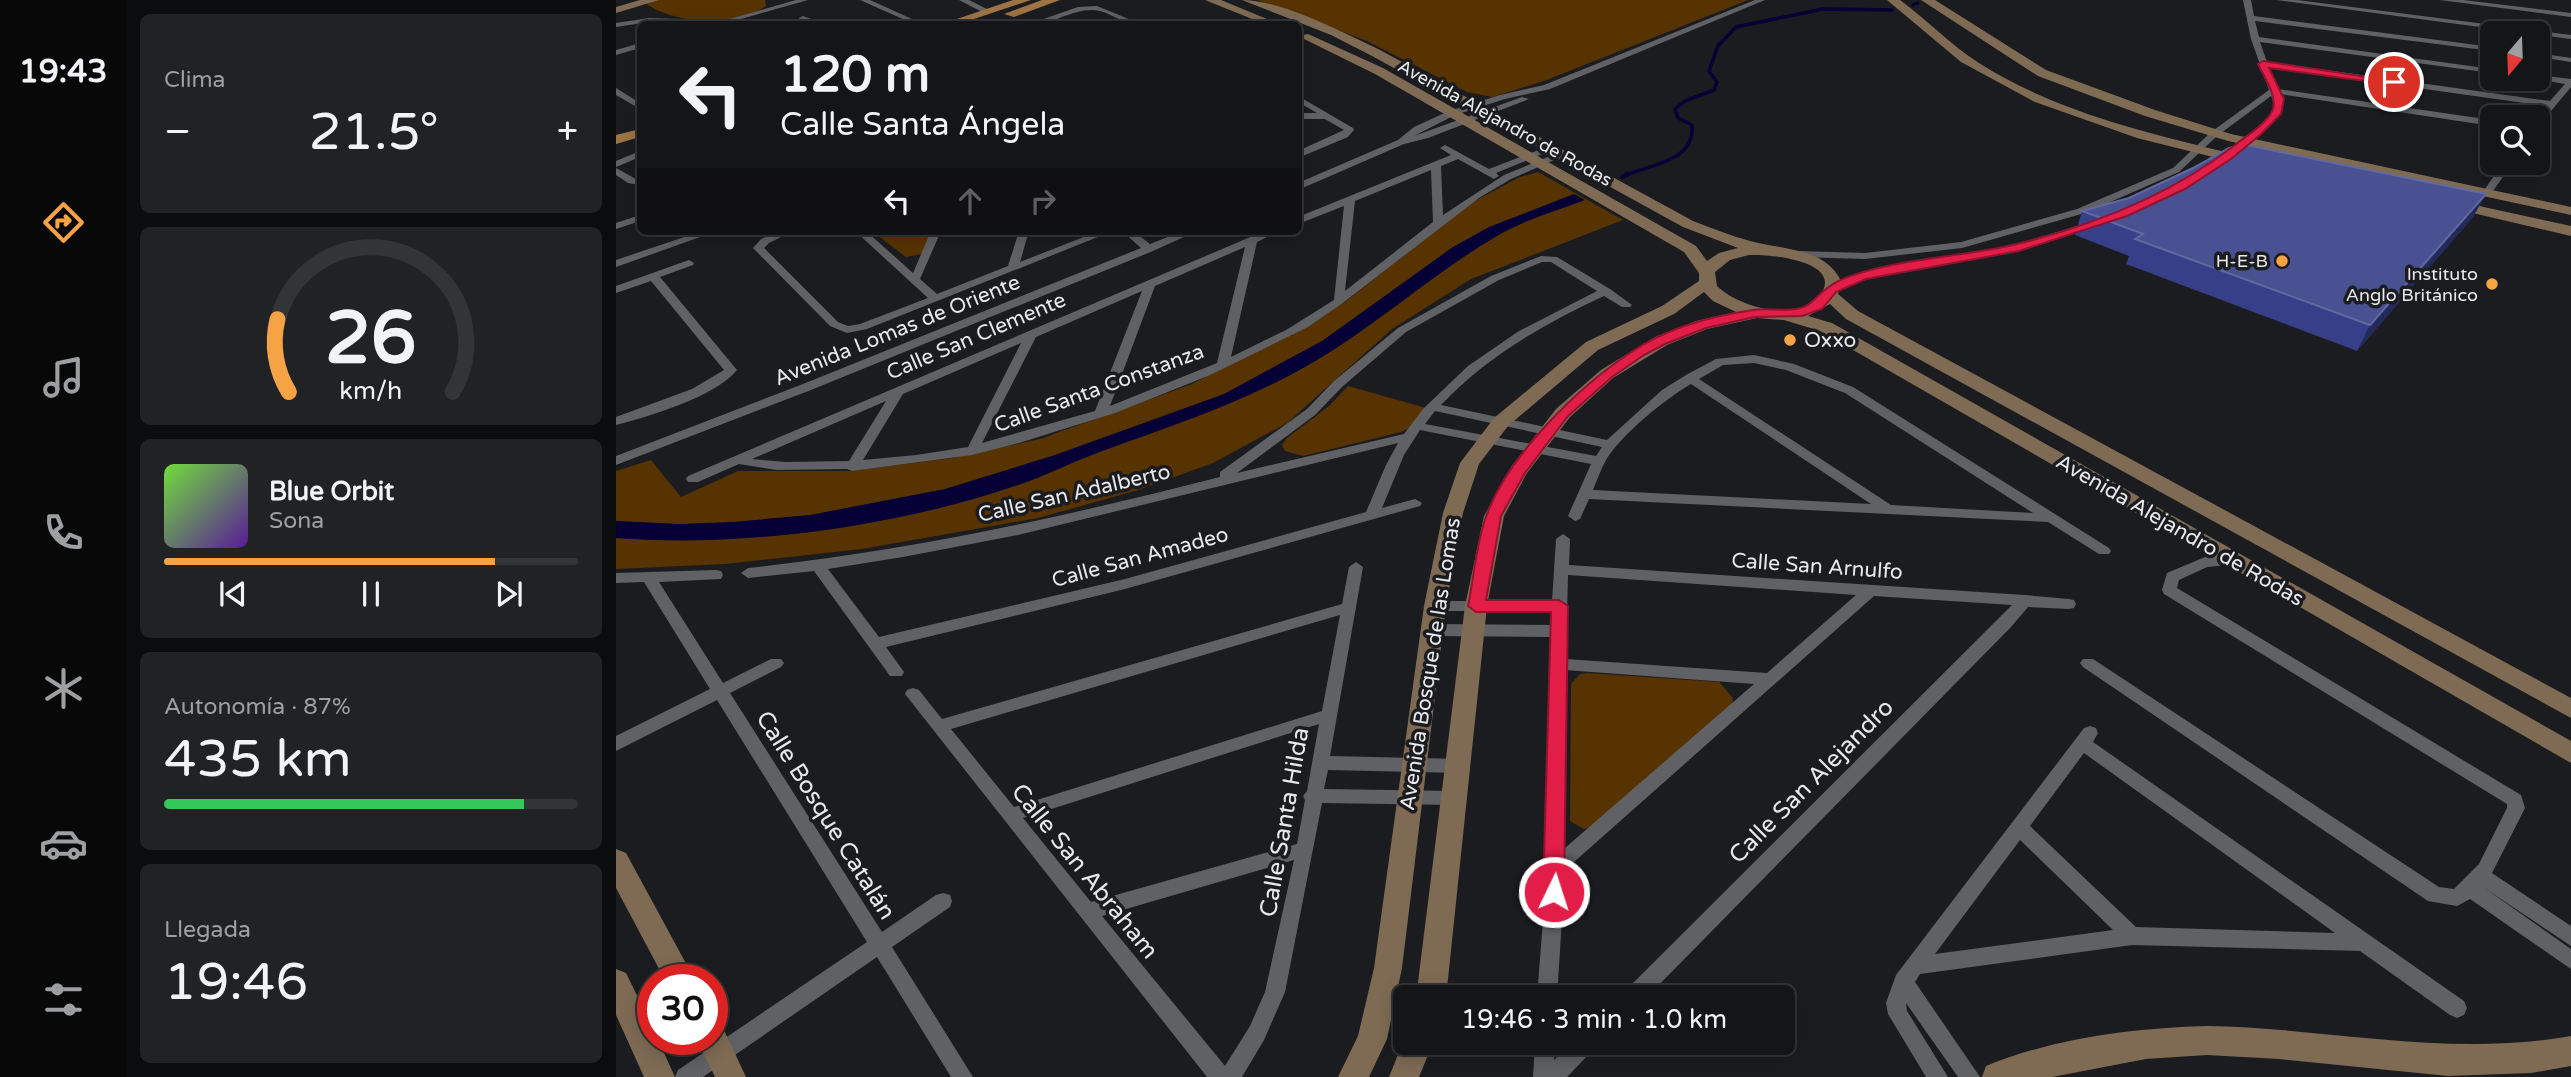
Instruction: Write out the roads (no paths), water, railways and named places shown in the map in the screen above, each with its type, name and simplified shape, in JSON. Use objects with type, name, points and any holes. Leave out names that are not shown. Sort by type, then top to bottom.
[{"type":"main road","points":[[958,21],[1024,0]]},
{"type":"main road","points":[[987,21],[1054,0]]},
{"type":"main road","points":[[616,128],[637,122]]},
{"type":"main road","points":[[616,140],[637,133]]},
{"type":"street","points":[[616,2],[624,0]]},
{"type":"street","points":[[616,10],[653,0]]},
{"type":"street","points":[[725,21],[778,4],[804,0]]},
{"type":"street","points":[[864,0],[912,21]]},
{"type":"street","points":[[963,0],[989,12]]},
{"type":"street","points":[[1211,0],[1267,21]]},
{"type":"street","points":[[1229,7],[1247,0]]},
{"type":"street","name":"Avenida Alejandro de Rodas","points":[[1247,0],[1335,33],[1482,109],[1688,224],[1728,240],[1761,249]]},
{"type":"street","points":[[1401,142],[1417,129],[1547,87],[1761,0]]},
{"type":"street","points":[[1893,0],[1976,66],[2007,84],[2076,112],[2227,157],[2260,164]]},
{"type":"street","points":[[1927,0],[2042,73],[2214,134],[2571,211]]},
{"type":"street","points":[[2210,169],[2257,133],[2280,108],[2255,39],[2247,0]]},
{"type":"street","points":[[2280,0],[2571,37]]},
{"type":"street","points":[[2444,0],[2571,15]]},
{"type":"street","points":[[1047,21],[1089,8],[1102,9],[1130,21]]},
{"type":"street","points":[[616,26],[636,20],[668,18],[686,21]]},
{"type":"street","points":[[803,18],[810,21]]},
{"type":"street","points":[[2250,18],[2480,48]]},
{"type":"street","points":[[1316,40],[1335,33]]},
{"type":"street","name":"Avenida Alejandro de Rodas","points":[[1302,35],[1379,71],[1690,249],[1702,262],[1713,294],[1726,304],[1755,313]]},
{"type":"street","points":[[2255,39],[2480,69]]},
{"type":"street","points":[[616,53],[637,47]]},
{"type":"street","points":[[2550,57],[2571,60]]},
{"type":"street","points":[[2263,64],[2551,104],[2571,82]]},
{"type":"street","points":[[2550,79],[2571,82]]},
{"type":"street","points":[[1302,185],[1401,142],[1425,136],[1459,117],[1529,97],[1547,87]]},
{"type":"street","points":[[616,91],[637,105]]},
{"type":"street","points":[[1761,249],[1797,254],[1865,256],[1962,245],[2070,214],[2176,170],[2214,134],[2273,91],[2480,121]]},
{"type":"street","points":[[1302,100],[1350,130],[1345,135],[1302,152]]},
{"type":"street","points":[[1302,116],[1328,116]]},
{"type":"street","points":[[1445,148],[1502,180]]},
{"type":"street","points":[[1489,173],[1557,151]]},
{"type":"street","points":[[616,164],[637,155]]},
{"type":"street","points":[[1302,219],[1458,156]]},
{"type":"street","name":"Calle Santa Constanza","points":[[737,460],[774,466],[852,467],[972,451],[1012,442],[1101,413],[1223,365],[1291,331],[1339,300],[1502,180],[1535,160]]},
{"type":"street","points":[[1436,164],[1438,225]]},
{"type":"street","points":[[616,171],[631,181],[637,182]]},
{"type":"street","points":[[2487,194],[2500,175]]},
{"type":"street","points":[[1339,300],[1350,200]]},
{"type":"street","points":[[2441,202],[2571,231]]},
{"type":"street","points":[[616,226],[637,219]]},
{"type":"street","points":[[1755,313],[1786,314],[1817,306],[1830,292],[1863,276],[2019,247],[2102,221]]},
{"type":"street","points":[[616,264],[700,235]]},
{"type":"street","points":[[780,235],[758,246],[839,328],[863,327],[1098,235]]},
{"type":"street","points":[[865,235],[935,298]]},
{"type":"street","points":[[915,278],[934,235]]},
{"type":"street","points":[[1013,268],[1023,235]]},
{"type":"street","points":[[1132,235],[1149,249]]},
{"type":"street","points":[[1163,235],[1171,240]]},
{"type":"street","name":"Avenida Lomas de Oriente","points":[[616,461],[1183,235]]},
{"type":"street","name":"Calle San Clemente","points":[[694,478],[1264,235]]},
{"type":"street","points":[[1223,365],[1252,240]]},
{"type":"street","points":[[1962,245],[1976,256]]},
{"type":"street","name":"Avenida Bosque de las Lomas","points":[[1353,1077],[1373,1039],[1388,968],[1434,618],[1459,491],[1470,463],[1501,422],[1538,388],[1592,346],[1668,310],[1707,278],[1711,266],[1726,256],[1761,249]]},
{"type":"street","name":"Avenida Alejandro de Rodas","points":[[1797,254],[1824,269],[1829,276],[1830,292],[1852,315],[2571,709]]},
{"type":"street","points":[[1218,480],[1311,412],[1338,384],[1402,330],[1495,278],[1547,258],[1560,262],[1626,305]]},
{"type":"street","points":[[616,290],[689,263]]},
{"type":"street","points":[[616,421],[692,393],[730,374],[730,366],[653,276]]},
{"type":"street","points":[[1101,413],[1151,283]]},
{"type":"street","points":[[1372,515],[1407,438],[1468,371],[1539,323],[1606,291]]},
{"type":"street","name":"Avenida Bosque de las Lomas","points":[[1433,985],[1460,766],[1476,606],[1494,516],[1518,471],[1542,440],[1563,413],[1598,382],[1639,352],[1661,341],[1702,325],[1755,313]]},
{"type":"street","name":"Avenida Alejandro de Rodas","points":[[1786,314],[1826,327],[2571,753]]},
{"type":"street","points":[[972,451],[1032,333]]},
{"type":"street","points":[[1575,516],[1598,461],[1610,445],[1666,393],[1720,362],[1754,359],[1803,371],[1849,390],[2104,551]]},
{"type":"street","points":[[1690,378],[1887,509]]},
{"type":"street","points":[[852,467],[900,389]]},
{"type":"street","points":[[1433,407],[1501,422],[1598,461]]},
{"type":"street","points":[[1417,426],[1487,439],[1610,445]]},
{"type":"street","name":"Calle San Adalberto","points":[[748,573],[818,566],[1019,530],[1218,480],[1407,438]]},
{"type":"street","points":[[2140,507],[2165,487]]},
{"type":"street","points":[[1584,495],[2049,518]]},
{"type":"street","name":"Calle San Amadeo","points":[[875,644],[1112,588],[1415,503]]},
{"type":"street","points":[[1548,985],[1556,867],[1558,631],[1563,539]]},
{"type":"street","points":[[2088,663],[2435,895],[2458,898],[2477,882],[2516,808],[2515,800],[2169,590],[2172,577],[2205,562],[2233,560]]},
{"type":"street","points":[[818,566],[896,672]]},
{"type":"street","name":"Calle Santa Hilda","points":[[1230,1077],[1258,1033],[1275,992],[1305,849],[1312,796],[1356,567]]},
{"type":"street","name":"Calle San Arnulfo","points":[[1562,570],[2069,604]]},
{"type":"street","points":[[616,578],[716,575]]},
{"type":"street","name":"Calle Bosque Catalán","points":[[649,578],[963,1077]]},
{"type":"street","points":[[1556,867],[1870,591]]},
{"type":"street","name":"Calle San Alejandro","points":[[1645,985],[2006,623],[2025,600]]},
{"type":"street","points":[[1434,618],[1476,606],[1559,606]]},
{"type":"street","points":[[939,726],[1349,607]]},
{"type":"street","points":[[1434,618],[1474,630],[1558,631]]},
{"type":"street","points":[[616,744],[776,663]]},
{"type":"street","points":[[1558,664],[1771,679]]},
{"type":"street","name":"Calle San Abraham","points":[[913,694],[1220,1077]]},
{"type":"street","points":[[1010,815],[1329,715]]},
{"type":"street","points":[[1938,1077],[1898,1014],[1896,1003],[1909,974],[2086,738],[2457,1008]]},
{"type":"street","points":[[1319,763],[1460,766]]},
{"type":"street","points":[[1312,796],[1455,798]]},
{"type":"street","points":[[2018,826],[2132,936]]},
{"type":"street","points":[[1087,912],[1305,849]]},
{"type":"street","points":[[616,861],[671,964]]},
{"type":"street","points":[[2477,882],[2571,937]]},
{"type":"street","points":[[2477,882],[2571,960]]},
{"type":"street","points":[[685,1077],[721,1056],[943,901]]},
{"type":"street","points":[[1909,974],[2132,936],[2363,942]]},
{"type":"street","points":[[1909,974],[1970,1077]]},
{"type":"street","points":[[616,982],[660,1077]]},
{"type":"street","points":[[2030,1072],[2096,1050],[2160,1041],[2237,1041],[2455,1060],[2519,1069],[2571,1051]]},
{"type":"street","points":[[1405,1077],[1413,1055]]},
{"type":"street","points":[[1543,1077],[1544,1055]]},
{"type":"street","points":[[1552,1077],[1574,1055]]},
{"type":"waterway","points":[[1913,5],[1918,3]]},
{"type":"waterway","points":[[1624,176],[1669,160],[1686,147],[1691,137],[1692,125],[1678,118],[1675,109],[1685,101],[1714,90],[1717,82],[1709,71],[1718,46],[1736,27],[1823,9],[1892,10]]},
{"type":"waterway","points":[[1624,176],[1628,174]]},
{"type":"place","name":"H-E-B","points":[[2282,261]]},
{"type":"place","name":"Instituto Anglo Británico","points":[[2492,284]]},
{"type":"place","name":"Oxxo","points":[[1790,340]]}]
